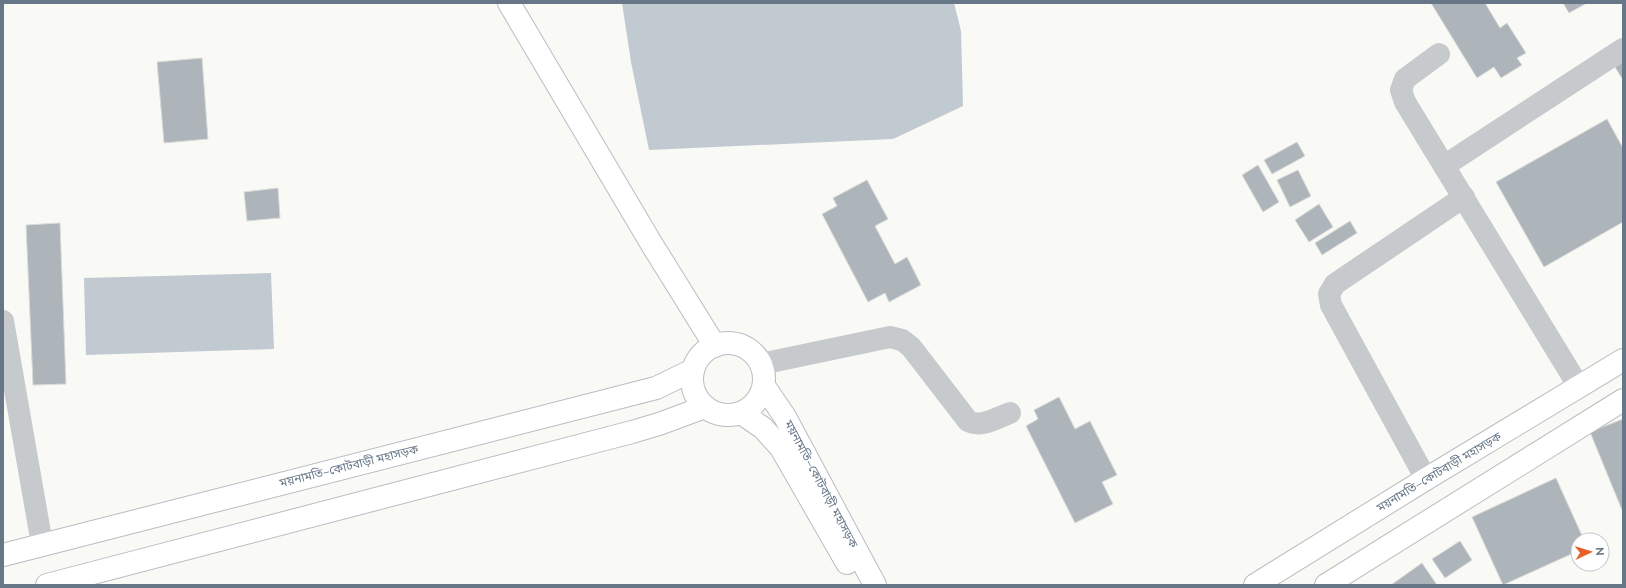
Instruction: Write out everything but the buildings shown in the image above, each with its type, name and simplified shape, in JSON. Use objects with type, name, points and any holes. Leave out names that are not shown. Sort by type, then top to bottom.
[{"type":"main road","points":[[509,3],[639,223],[715,346]]},
{"type":"main road","points":[[761,364],[755,354],[746,348],[736,344],[725,343],[715,346],[705,352],[698,360],[693,370],[692,380],[698,399],[705,407],[722,415],[741,413],[752,406],[760,397],[764,386]]},
{"type":"main road","name":"ময়নামতি–কোটবাড়ী মহাসড়ক","points":[[1255,585],[1426,479],[1623,360]]},
{"type":"main road","name":"ময়নামতি–কোটবাড়ী মহাসড়ক","points":[[761,364],[764,374],[764,386],[785,417],[875,585]]},
{"type":"main road","name":"ময়নামতি–কোটবাড়ী মহাসড়ক","points":[[3,555],[656,388],[693,370]]},
{"type":"main road","points":[[1326,585],[1623,400]]},
{"type":"main road","points":[[47,585],[632,432],[705,407]]},
{"type":"main road","name":"ময়নামতি–কোটবাড়ী মহাসড়ক","points":[[741,413],[763,428],[781,448],[859,585]]},
{"type":"street","points":[[1444,166],[1623,49]]},
{"type":"street","points":[[1439,54],[1405,79],[1401,90],[1405,102],[1579,387]]},
{"type":"street","points":[[1426,479],[1331,305],[1329,294],[1335,284],[1464,197]]},
{"type":"street","points":[[3,321],[42,544]]},
{"type":"street","points":[[761,364],[890,337],[902,340],[911,347],[968,421],[975,424],[982,424],[1010,413]]},
{"type":"shaded area","points":[[622,3],[954,3],[961,31],[963,106],[893,139],[649,150],[631,62]]},
{"type":"shaded area","points":[[271,273],[274,349],[86,355],[84,278]]}]
